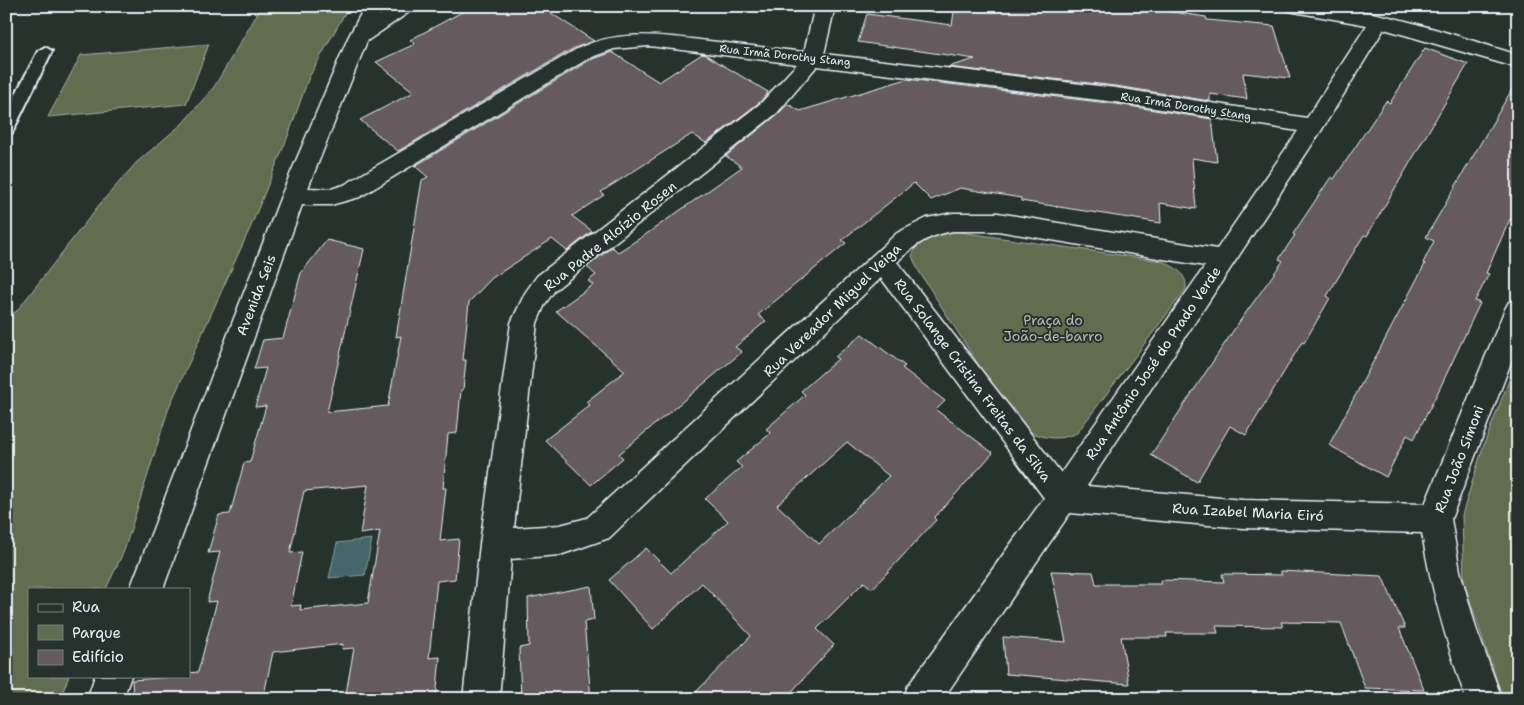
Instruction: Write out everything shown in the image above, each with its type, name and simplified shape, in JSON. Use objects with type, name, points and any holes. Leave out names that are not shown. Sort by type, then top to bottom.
[{"type":"street","name":"Avenida Seis","points":[[146,588],[294,196],[358,38],[375,6]]},
{"type":"street","points":[[358,38],[410,6]]},
{"type":"street","name":"Rua Padre Aloízio Rosen","points":[[481,699],[496,544],[524,323],[534,300],[546,283],[769,108],[812,58],[825,6]]},
{"type":"street","points":[[1304,7],[1378,22],[1441,38],[1518,62]]},
{"type":"street","name":"Rua Antônio José do Prado Verde","points":[[921,699],[1062,498],[1313,126],[1378,22]]},
{"type":"street","name":"Rua Irmã Dorothy Stang","points":[[294,196],[331,197],[352,191],[582,54],[597,46],[616,40],[648,40],[812,58],[1116,95],[1313,126]]},
{"type":"street","name":"Rua Vereador Miguel Veiga","points":[[496,544],[552,543],[576,538],[598,528],[906,239],[927,227],[953,222],[998,222],[1222,259]]},
{"type":"street","name":"Rua Solange Cristina Freitas da Silva","points":[[883,262],[1062,498]]},
{"type":"street","name":"Rua João Simoni","points":[[1484,699],[1459,628],[1444,571],[1435,519],[1518,309]]},
{"type":"street","name":"Rua Izabel Maria Eiró","points":[[1062,498],[1243,514],[1435,519]]},
{"type":"street","points":[[105,699],[112,678]]},
{"type":"lane","points":[[6,129],[45,51]]},
{"type":"green space","points":[[262,6],[349,6],[309,77],[288,136],[251,226],[169,407],[124,551],[106,588],[28,588],[28,678],[68,678],[60,699],[6,699],[6,314],[16,312],[99,205],[137,162],[182,124],[214,87]]},
{"type":"green space","points":[[209,44],[186,104],[48,117],[81,55]]},
{"type":"green space","name":"Praça do João-de-barro","points":[[953,231],[1162,261],[1179,271],[1186,283],[1186,289],[1077,433],[1060,438],[1045,437],[1037,435],[1015,422],[918,270],[912,256],[918,245],[934,235]]},
{"type":"green space","points":[[1518,357],[1518,699],[1503,699],[1464,583],[1462,515],[1483,447]]},
{"type":"water","points":[[372,539],[365,575],[329,578],[337,543]]},
{"type":"building","points":[[473,6],[540,6],[594,41],[574,48],[398,151],[360,120],[414,92],[376,62],[415,44],[410,40]]},
{"type":"building","points":[[955,6],[1133,6],[1206,17],[1207,20],[1274,26],[1290,78],[1243,73],[1247,99],[1210,94],[1210,101],[1116,86],[948,67],[975,59],[858,42],[867,14],[952,25]]},
{"type":"building","points":[[1425,48],[1468,64],[1367,236],[1364,235],[1327,296],[1330,298],[1304,343],[1302,342],[1246,435],[1230,426],[1197,482],[1151,455],[1235,328],[1283,261],[1279,259],[1295,235],[1293,234],[1331,177],[1334,179],[1386,101],[1390,103]]},
{"type":"building","points":[[612,52],[659,82],[702,54],[706,55],[768,92],[760,102],[706,143],[692,134],[601,192],[604,195],[572,216],[592,231],[567,251],[552,239],[492,278],[469,302],[463,360],[466,360],[457,433],[448,434],[443,488],[446,488],[440,541],[459,539],[455,579],[437,581],[429,658],[440,657],[436,699],[345,699],[354,648],[342,649],[343,644],[273,652],[263,699],[133,699],[132,680],[190,678],[190,673],[198,672],[217,601],[207,602],[220,552],[208,553],[219,515],[230,514],[244,463],[250,462],[266,406],[255,407],[266,368],[254,369],[263,340],[283,338],[301,273],[327,240],[364,249],[327,412],[388,406],[401,336],[396,337],[422,180],[428,177],[415,166],[590,60]],"holes":[[[368,485],[360,534],[380,531],[368,603],[300,610],[301,605],[291,606],[302,552],[290,553],[304,491]]]},
{"type":"building","points":[[907,79],[1116,104],[1212,119],[1217,162],[1192,158],[1196,209],[1160,203],[1161,223],[1021,201],[1021,198],[960,188],[931,200],[914,183],[842,240],[846,243],[758,315],[766,321],[735,347],[742,352],[619,454],[623,458],[591,485],[545,440],[590,405],[586,402],[625,371],[556,311],[593,285],[588,281],[596,275],[587,267],[612,247],[618,252],[645,235],[742,167],[726,156],[788,104],[800,111]]},
{"type":"building","points":[[1518,79],[1518,222],[1510,219],[1486,273],[1489,274],[1475,301],[1480,303],[1439,390],[1414,439],[1407,435],[1386,477],[1329,445],[1425,264],[1423,263],[1434,241],[1426,237]]},
{"type":"building","points":[[862,334],[905,366],[902,368],[945,401],[936,410],[993,453],[934,518],[936,520],[872,589],[864,582],[817,629],[834,645],[785,699],[689,699],[751,636],[702,583],[653,629],[609,580],[646,548],[671,573],[728,521],[705,499],[742,467],[736,462],[771,433],[766,429],[805,395],[801,391],[838,359],[835,357]],"holes":[[[847,442],[889,476],[819,544],[777,505]]]},
{"type":"building","points":[[1051,571],[1093,572],[1096,584],[1161,584],[1160,580],[1224,582],[1222,574],[1282,575],[1280,571],[1382,576],[1405,628],[1399,628],[1424,690],[1365,688],[1341,623],[1281,622],[1283,627],[1216,626],[1218,633],[1166,633],[1167,637],[1121,637],[1129,684],[1006,674],[1003,637],[1066,642]]},
{"type":"building","points":[[591,586],[594,620],[584,622],[591,699],[521,699],[519,648],[529,646],[528,598]]}]
